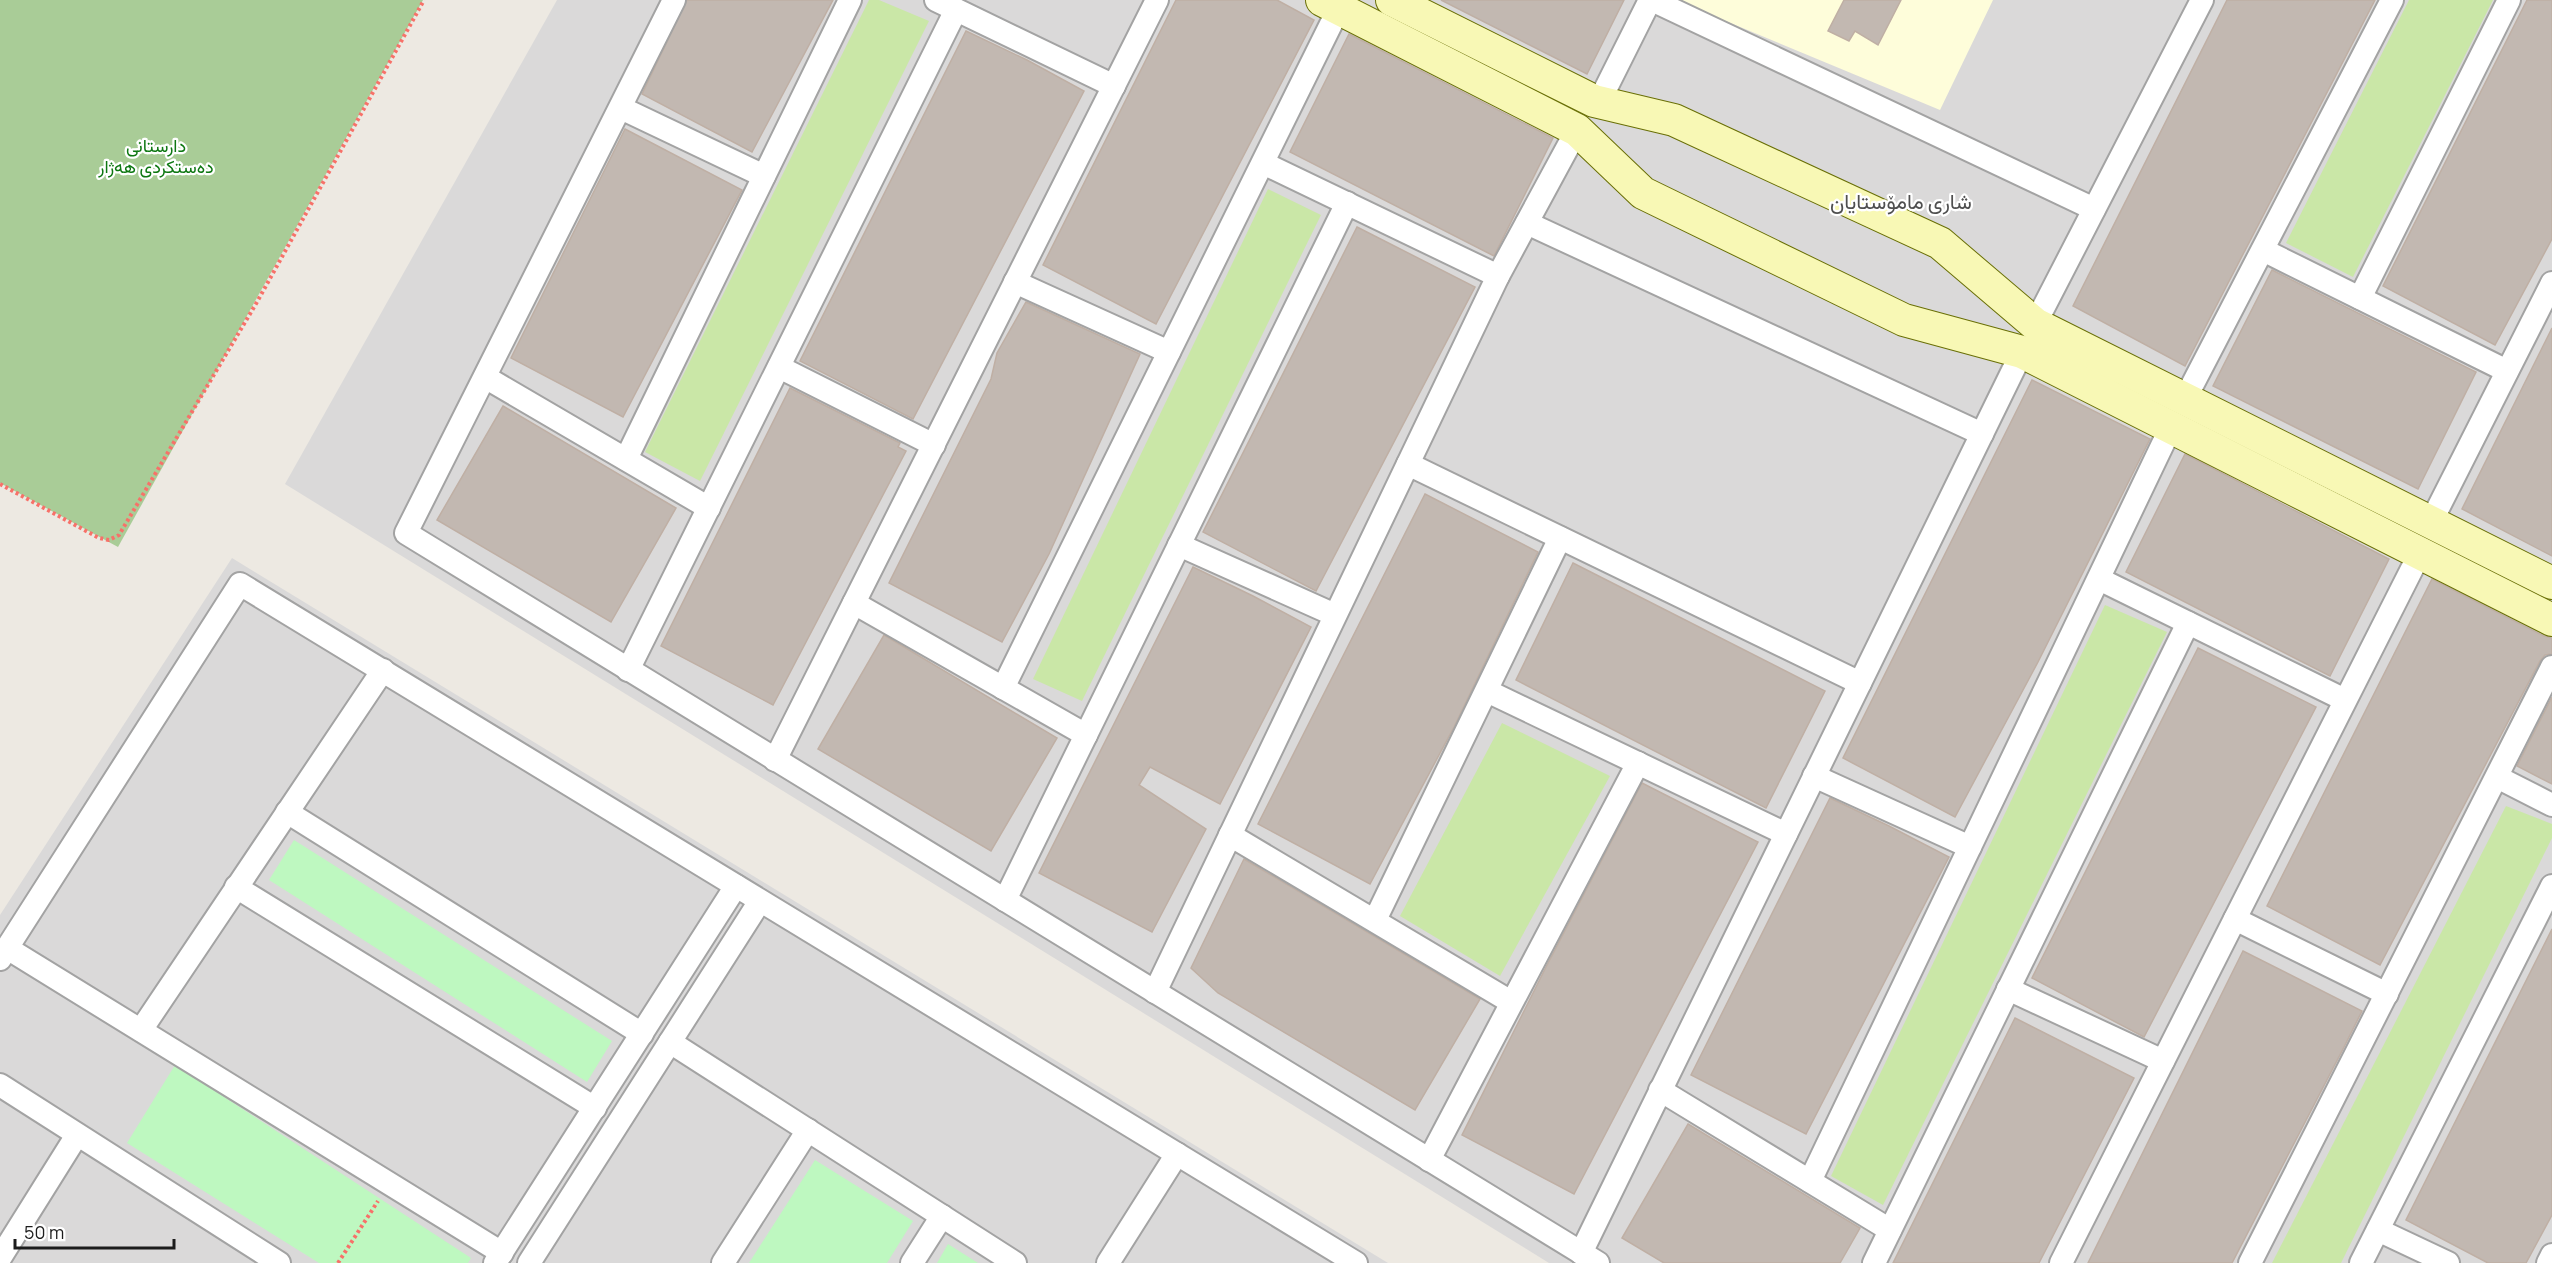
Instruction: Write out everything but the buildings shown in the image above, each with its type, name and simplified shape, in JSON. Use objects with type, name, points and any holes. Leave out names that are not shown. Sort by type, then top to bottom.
[{"type":"street","points":[[674,0],[406,534],[1589,1258],[1660,1090],[2022,352]]},
{"type":"street","points":[[626,459],[850,0]]},
{"type":"street","points":[[936,0],[1114,86]]},
{"type":"street","points":[[776,760],[1157,0]]},
{"type":"street","points":[[1392,0],[1599,102],[1674,120],[1940,243],[2035,324],[2552,583]]},
{"type":"street","points":[[1599,102],[1651,0],[2094,209]]},
{"type":"street","points":[[2035,324],[2202,0]]},
{"type":"street","points":[[2185,399],[2392,0]]},
{"type":"street","points":[[2360,298],[2509,0]]},
{"type":"street","points":[[1003,688],[1263,162],[1331,4],[1577,130],[1643,193],[1904,320],[2022,352],[2552,620]]},
{"type":"street","points":[[628,670],[957,10]]},
{"type":"street","points":[[621,108],[764,176]]},
{"type":"street","points":[[1155,992],[1498,276],[1577,130]]},
{"type":"street","points":[[1263,162],[1498,276]]},
{"type":"street","points":[[1005,900],[1347,203]]},
{"type":"street","points":[[1527,223],[1982,434]]},
{"type":"street","points":[[2263,250],[2507,371]]},
{"type":"street","points":[[1016,282],[1169,352]]},
{"type":"street","points":[[2431,522],[2552,283]]},
{"type":"street","points":[[2084,384],[2098,355]]},
{"type":"street","points":[[779,368],[934,445]]},
{"type":"street","points":[[485,377],[709,508]]},
{"type":"street","points":[[1810,1181],[2171,427]]},
{"type":"street","points":[[1408,464],[1860,683]]},
{"type":"street","points":[[1375,921],[1560,538]]},
{"type":"street","points":[[1179,545],[1335,615]]},
{"type":"street","points":[[2061,1263],[2420,553]]},
{"type":"street","points":[[2099,579],[2345,700]]},
{"type":"street","points":[[736,886],[499,1258],[389,1183],[141,1030],[4,953],[240,584],[1356,1263]]},
{"type":"street","points":[[854,603],[1086,735]]},
{"type":"street","points":[[1874,1263],[2188,623]]},
{"type":"street","points":[[2250,1263],[2552,667]]},
{"type":"street","points":[[141,1030],[382,670]]},
{"type":"street","points":[[1487,691],[1786,834]]},
{"type":"street","points":[[1429,1160],[1638,763]]},
{"type":"street","points":[[1814,776],[1970,847]]},
{"type":"street","points":[[2497,777],[2552,805]]},
{"type":"street","points":[[287,812],[642,1034]]},
{"type":"street","points":[[1230,835],[1511,1002]]},
{"type":"street","points":[[2361,1263],[2552,886]]},
{"type":"street","points":[[236,887],[595,1108]]},
{"type":"street","points":[[529,1263],[760,901]]},
{"type":"street","points":[[2235,919],[2387,994]]},
{"type":"street","points":[[2008,989],[2163,1061]]},
{"type":"street","points":[[661,1004],[685,1019]]},
{"type":"street","points":[[670,1042],[1015,1263]]},
{"type":"street","points":[[0,1085],[279,1263]]},
{"type":"street","points":[[1660,1090],[1890,1230]]},
{"type":"street","points":[[723,1263],[808,1130]]},
{"type":"street","points":[[0,1258],[77,1135]]},
{"type":"street","points":[[1108,1263],[1177,1154]]},
{"type":"street","points":[[555,1169],[580,1184]]},
{"type":"street","points":[[912,1263],[942,1216]]},
{"type":"street","points":[[2378,1230],[2448,1263]]},
{"type":"street","points":[[2548,1263],[2552,1255]]},
{"type":"path","points":[[0,484],[99,538],[109,540],[119,535],[257,302],[424,0]]},
{"type":"path","points":[[338,1263],[389,1183]]},
{"type":"shaded area","points":[[557,0],[2552,0],[2552,1263],[1549,1263],[285,484]]},
{"type":"shaded area","points":[[1675,0],[1993,0],[1940,110]]},
{"type":"shaded area","points":[[232,558],[1388,1263],[0,1263],[0,915]]},
{"type":"green space","name":"دارستانی دەستکردی هەژار","points":[[0,0],[423,0],[118,547],[0,483]]},
{"type":"green space","points":[[869,0],[879,0],[929,21],[700,481],[645,452]]},
{"type":"green space","points":[[2409,0],[2493,0],[2353,277],[2286,243]]},
{"type":"green space","points":[[1268,189],[1321,215],[1082,701],[1033,679]]},
{"type":"green space","points":[[2105,605],[2167,632],[1883,1205],[1831,1176]]},
{"type":"green space","points":[[1502,723],[1610,776],[1500,976],[1400,916]]},
{"type":"green space","points":[[2506,806],[2552,824],[2552,838],[2341,1263],[2272,1263]]},
{"type":"green space","points":[[294,840],[612,1041],[587,1082],[269,880]]},
{"type":"green space","points":[[175,1065],[471,1258],[468,1263],[319,1263],[127,1143]]},
{"type":"green space","points":[[815,1160],[913,1221],[887,1263],[749,1263]]},
{"type":"green space","points":[[948,1244],[978,1263],[937,1263]]},
{"type":"district","name":"شاری مامۆستایان","points":[[1901,202]]}]
